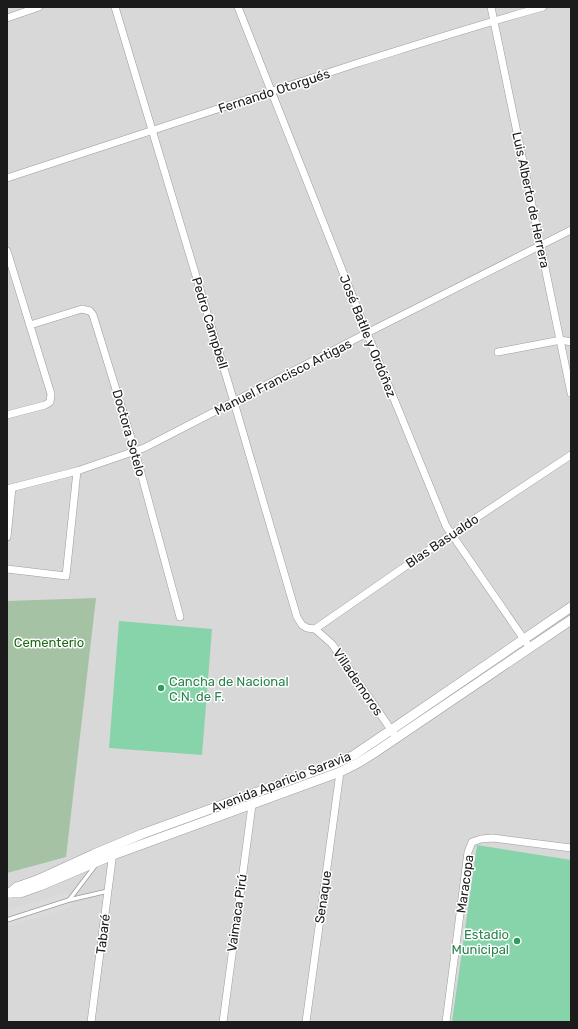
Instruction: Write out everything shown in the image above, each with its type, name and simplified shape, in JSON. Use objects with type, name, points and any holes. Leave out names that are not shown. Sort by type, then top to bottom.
[{"type":"street","points":[[7,18],[39,7]]},
{"type":"street","name":"Pedro Campbell","points":[[115,7],[297,617],[302,625],[307,628],[315,629]]},
{"type":"street","name":"José Batlle y Ordóñez","points":[[238,7],[367,333],[446,526],[530,648]]},
{"type":"street","name":"Luis Alberto de Herrera","points":[[491,7],[571,393]]},
{"type":"street","name":"Fernando Otorgués","points":[[7,178],[271,91],[494,20],[543,7]]},
{"type":"street","name":"Manuel Francisco Artigas","points":[[9,489],[78,471],[144,448],[571,230]]},
{"type":"street","points":[[7,251],[51,394],[50,402],[46,404],[7,415]]},
{"type":"street","name":"Doctora Sotelo","points":[[30,325],[82,310],[90,311],[93,315],[135,452],[180,617]]},
{"type":"street","points":[[498,352],[561,340],[571,342]]},
{"type":"street","name":"Blas Basualdo","points":[[315,629],[452,534],[571,455]]},
{"type":"street","points":[[7,569],[66,576],[78,471]]},
{"type":"street","points":[[7,537],[9,489]]},
{"type":"street","name":"Avenida Aparicio Saravia","points":[[9,893],[17,887],[114,850],[252,805],[340,772],[391,730],[571,607]]},
{"type":"street","name":"Avenida Aparicio Saravia","points":[[9,893],[20,893],[40,886],[99,861],[114,850],[142,834],[337,763],[356,759],[397,738],[571,620]]},
{"type":"street","name":"Villademoros","points":[[315,629],[332,644],[397,738]]},
{"type":"street","name":"Senaque","points":[[306,1022],[340,772]]},
{"type":"street","name":"Vaimaca Pirú","points":[[223,1022],[252,805]]},
{"type":"street","name":"Maracopa","points":[[446,1022],[468,852],[472,842],[481,839],[493,838],[571,848]]},
{"type":"street","name":"Tabaré","points":[[91,1022],[114,850]]},
{"type":"lane","points":[[69,900],[99,861]]},
{"type":"lane","points":[[7,920],[69,900],[108,891]]},
{"type":"shaded area","points":[[7,7],[571,7],[571,1022],[7,1022]]},
{"type":"shaded area","points":[[68,892],[72,906],[7,927],[7,910]]},
{"type":"green space","name":"Cementerio","points":[[96,598],[66,857],[7,873],[7,601]]},
{"type":"green space","name":"Cancha de Nacional C.N. de F.","points":[[119,621],[212,629],[202,755],[109,748]]},
{"type":"green space","name":"Estadio Municipal","points":[[477,845],[571,860],[571,1022],[452,1022]]},
{"type":"place","name":"Cancha de Nacional C.N. de F.","points":[[161,688]]},
{"type":"place","name":"Estadio Municipal","points":[[517,941]]}]
